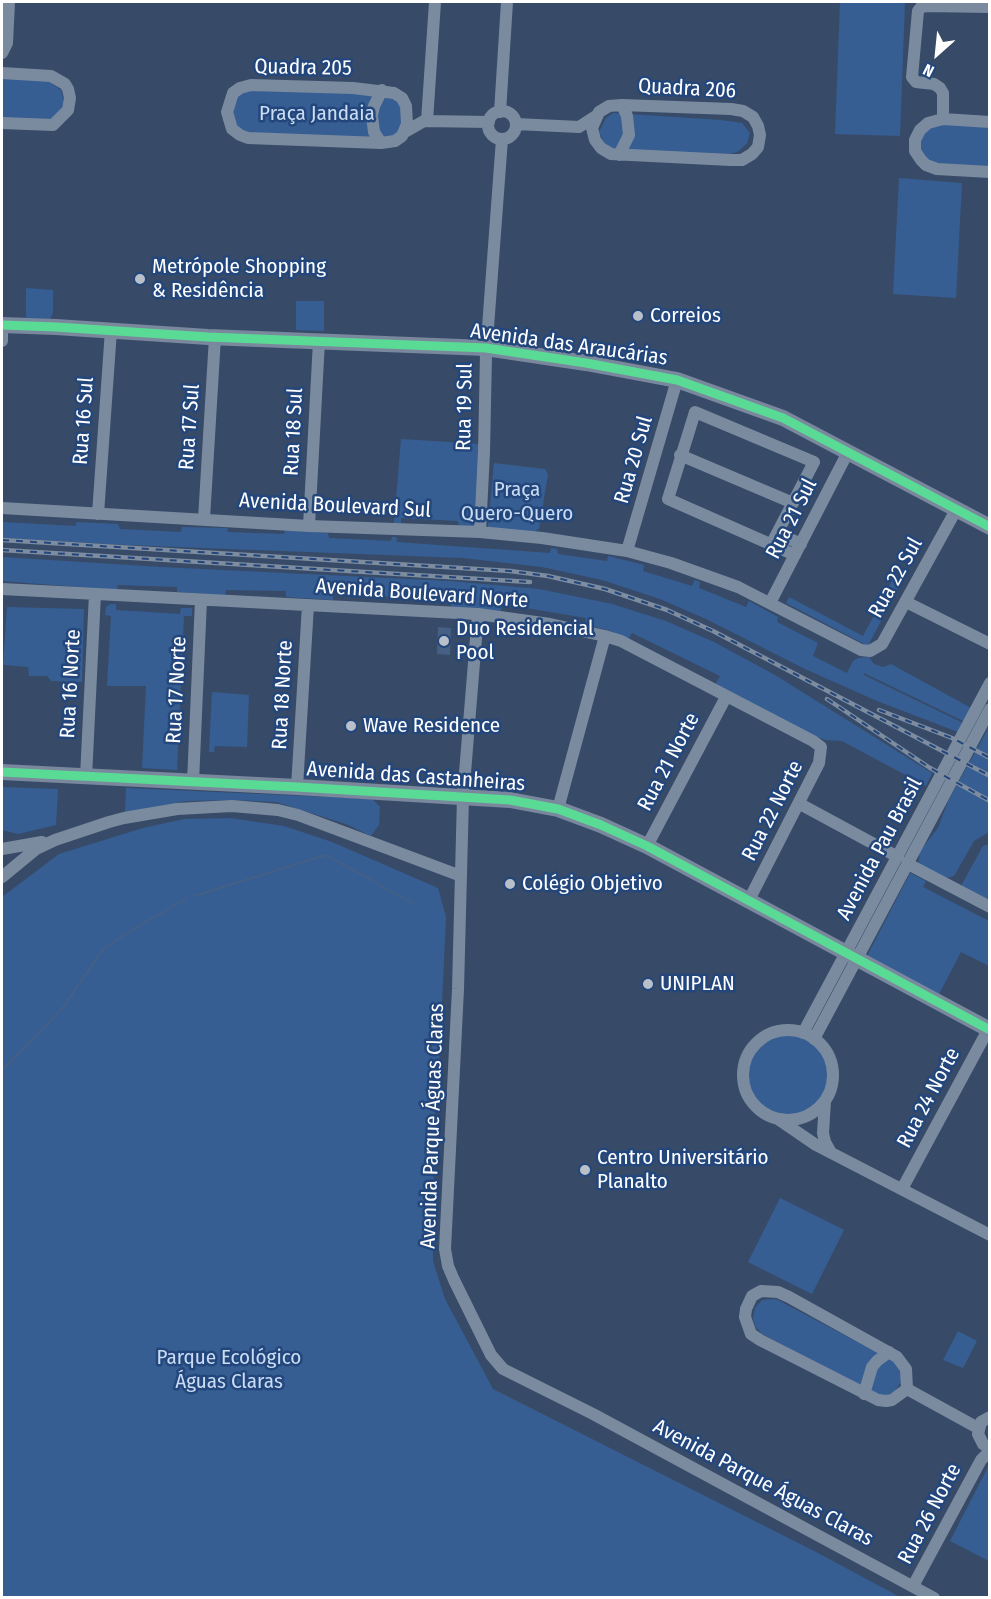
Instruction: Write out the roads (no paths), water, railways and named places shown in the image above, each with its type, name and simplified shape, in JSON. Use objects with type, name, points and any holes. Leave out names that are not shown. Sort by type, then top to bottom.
[{"type":"main road","name":"Avenida das Araucárias","points":[[2,330],[111,330],[215,337],[486,348],[678,380],[783,417],[990,527]]},
{"type":"main road","name":"Avenida das Castanheiras","points":[[2,772],[297,786],[510,800],[558,809],[602,825],[647,846],[989,1028]]},
{"type":"street","points":[[2,53],[7,42],[9,2]]},
{"type":"street","points":[[426,121],[435,2]]},
{"type":"street","points":[[500,112],[507,2]]},
{"type":"street","points":[[943,119],[943,93],[940,88],[934,84],[916,82],[912,77],[918,11],[921,7],[927,6],[990,7]]},
{"type":"street","points":[[2,73],[51,76],[64,84],[70,98],[68,110],[53,125],[2,123]]},
{"type":"street","name":"Quadra 205","points":[[381,143],[374,132],[372,116],[382,90],[251,85],[233,93],[227,112],[232,129],[248,138],[381,143],[395,141],[403,133],[426,121]]},
{"type":"street","points":[[382,90],[394,93],[402,99],[407,110],[407,124],[403,133]]},
{"type":"street","name":"Quadra 206","points":[[619,155],[629,135],[627,116],[622,105]]},
{"type":"street","name":"Quadra 206","points":[[622,105],[743,111],[753,117],[758,126],[760,139],[758,147],[742,160],[611,154],[601,148],[579,127],[609,106],[622,105]]},
{"type":"street","points":[[407,110],[426,121],[489,122]]},
{"type":"street","points":[[500,112],[509,113],[516,124],[514,133],[502,139],[491,134],[489,122],[493,115],[500,112]]},
{"type":"street","points":[[595,140],[592,128],[596,116]]},
{"type":"street","points":[[990,122],[943,119],[928,123],[920,130],[915,140],[915,151],[926,165],[938,169],[990,172]]},
{"type":"street","points":[[516,124],[579,127]]},
{"type":"street","name":"Rua 19 Sul","points":[[480,532],[486,348],[502,139]]},
{"type":"street","name":"Rua 16 Sul","points":[[98,514],[111,330]]},
{"type":"street","name":"Rua 17 Sul","points":[[204,519],[215,337]]},
{"type":"street","name":"Rua 18 Sul","points":[[309,526],[319,341]]},
{"type":"street","name":"Rua 20 Sul","points":[[627,551],[678,380]]},
{"type":"street","points":[[774,538],[814,462],[696,412],[680,455],[668,499],[774,538],[798,550]]},
{"type":"street","name":"Rua 21 Sul","points":[[770,603],[848,452]]},
{"type":"street","points":[[680,455],[793,503]]},
{"type":"street","name":"Avenida Boulevard Sul","points":[[2,508],[309,526],[480,532],[542,538],[627,551],[705,574],[738,587],[861,650]]},
{"type":"street","name":"Rua 22 Sul","points":[[861,650],[874,650],[882,644],[956,510]]},
{"type":"street","name":"Avenida Boulevard Norte","points":[[2,589],[477,614],[550,624],[621,641],[813,741]]},
{"type":"street","name":"Rua 16 Norte","points":[[86,777],[95,594]]},
{"type":"street","name":"Rua 17 Norte","points":[[193,782],[201,600]]},
{"type":"street","points":[[906,602],[990,644]]},
{"type":"street","name":"Rua 18 Norte","points":[[297,786],[308,605]]},
{"type":"street","name":"Avenida Parque Águas Claras","points":[[477,614],[463,797],[458,990],[445,1249],[451,1273],[495,1362],[515,1376],[593,1414],[934,1598]]},
{"type":"street","points":[[558,809],[605,636]]},
{"type":"street","name":"Avenida Pau Brasil","points":[[808,1036],[903,860],[990,683]]},
{"type":"street","name":"Rua 21 Norte","points":[[647,846],[726,697]]},
{"type":"street","name":"Avenida Pau Brasil","points":[[903,860],[990,709]]},
{"type":"street","name":"Rua 22 Norte","points":[[749,900],[800,804],[822,755],[821,747],[813,741]]},
{"type":"street","points":[[800,804],[990,907]]},
{"type":"street","points":[[2,877],[36,849],[56,840],[124,818],[177,809],[232,806],[278,810],[298,815],[461,876]]},
{"type":"street","points":[[2,849],[56,840]]},
{"type":"street","name":"Rua 24 Norte","points":[[902,1189],[989,1028]]},
{"type":"street","points":[[778,1119],[796,1119],[812,1113],[825,1101],[832,1088],[834,1074],[831,1059],[824,1046],[808,1036],[789,1029],[761,1038],[751,1049],[745,1062],[743,1076],[746,1091],[764,1113],[778,1119],[816,1145],[990,1235]]},
{"type":"street","points":[[825,1101],[823,1133],[830,1152]]},
{"type":"street","points":[[761,1291],[768,1291],[789,1297],[889,1352],[902,1360],[906,1368],[908,1389],[899,1396],[886,1401],[878,1400],[760,1340],[751,1334],[745,1317],[752,1296],[761,1291]]},
{"type":"street","points":[[864,1394],[872,1367],[889,1352]]},
{"type":"street","points":[[908,1389],[963,1418],[983,1422],[978,1434],[986,1451]]},
{"type":"street","name":"Rua 26 Norte","points":[[913,1586],[986,1451]]},
{"type":"waterway","points":[[194,896],[326,855],[412,903]]},
{"type":"waterway","points":[[2,1070],[62,1009],[103,949],[187,898]]},
{"type":"railway","points":[[2,540],[510,571],[548,576],[605,589],[667,610],[713,631],[990,776]]},
{"type":"railway","points":[[2,550],[530,582]]},
{"type":"railway","points":[[827,699],[930,768],[990,801]]},
{"type":"railway","points":[[879,710],[952,738],[990,758]]},
{"type":"place","name":"Metrópole Shopping & Residência","points":[[140,279]]},
{"type":"place","name":"Correios","points":[[638,316]]},
{"type":"place","name":"Duo Residencial Pool","points":[[444,641]]},
{"type":"place","name":"Wave Residence","points":[[351,726]]},
{"type":"place","name":"Colégio Objetivo","points":[[510,884]]},
{"type":"place","name":"UNIPLAN","points":[[648,984]]},
{"type":"place","name":"Centro Universitário Planalto","points":[[585,1170]]},
{"type":"park label","name":"Praça Jandaia","points":[[317,114]]},
{"type":"park label","name":"Praça Quero-Quero","points":[[517,502]]},
{"type":"park label","name":"Parque Ecológico Águas Claras","points":[[229,1370]]}]
